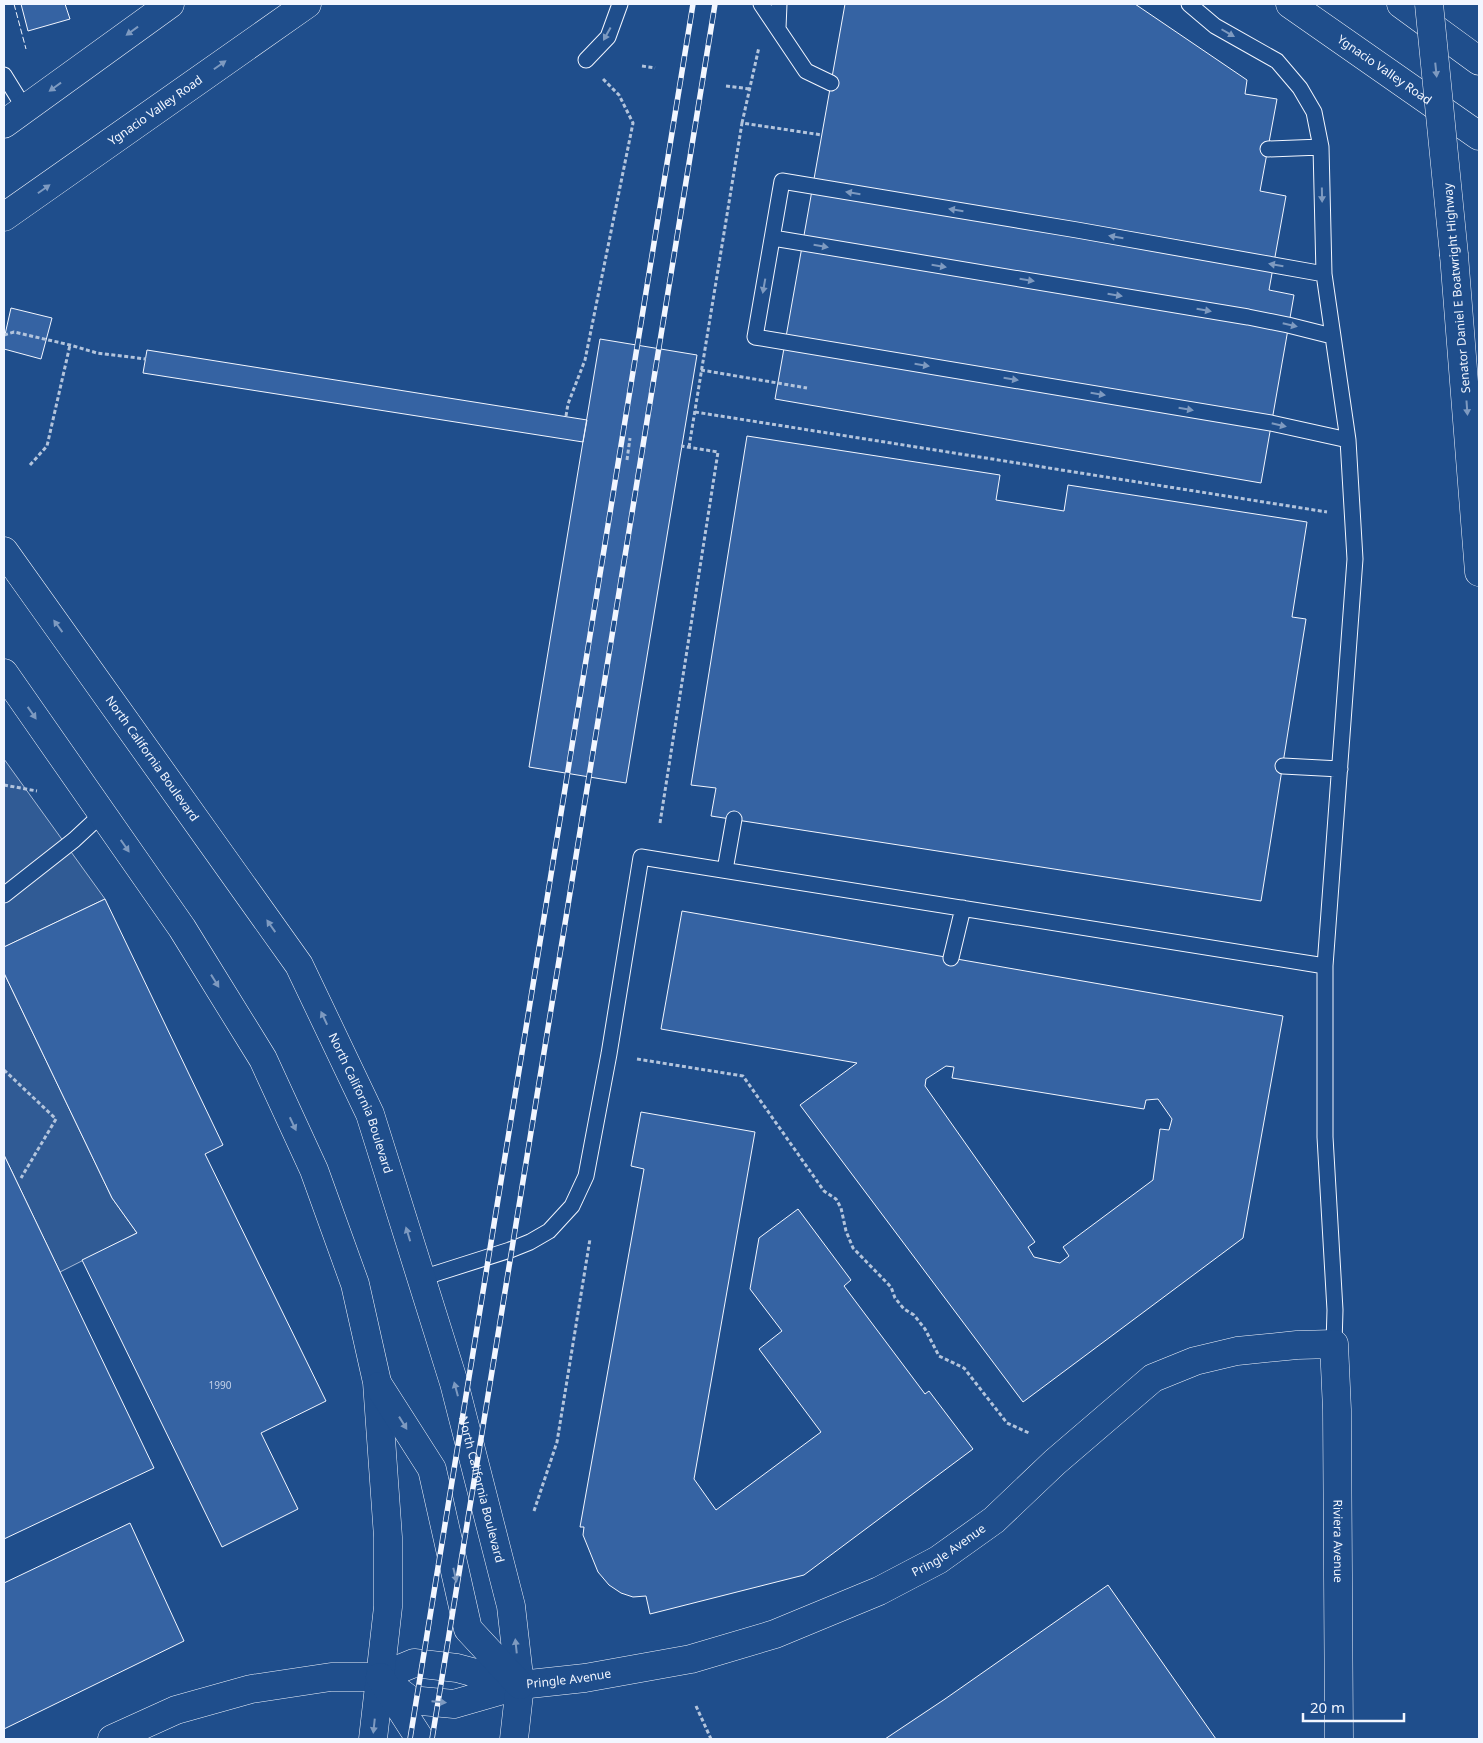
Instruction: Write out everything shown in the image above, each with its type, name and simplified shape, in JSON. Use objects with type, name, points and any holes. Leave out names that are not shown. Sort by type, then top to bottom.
[{"type":"main road","points":[[14,117],[170,4]]},
{"type":"main road","name":"Ygnacio Valley Road","points":[[4,216],[307,4]]},
{"type":"main road","name":"Ygnacio Valley Road","points":[[1290,4],[1479,136]]},
{"type":"main road","points":[[1401,4],[1479,61]]},
{"type":"main road","name":"Senator Daniel E Boatwright Highway","points":[[1430,4],[1454,255],[1479,572]]},
{"type":"main road","name":"North California Boulevard","points":[[4,551],[299,965],[370,1114],[454,1383],[511,1606],[520,1685],[514,1739]]},
{"type":"main road","points":[[4,673],[182,928],[263,1059],[314,1170],[355,1284],[376,1382],[388,1537],[388,1607],[373,1739]]},
{"type":"main road","name":"Pringle Avenue","points":[[380,1677],[410,1700],[454,1704],[520,1685],[585,1678],[691,1659],[775,1634],[870,1595],[938,1560],[994,1520],[1055,1462],[1153,1378],[1195,1361],[1237,1351],[1297,1345],[1334,1344]]},
{"type":"main road","name":"Riviera Avenue","points":[[1334,1344],[1337,1410],[1339,1739]]},
{"type":"main road","points":[[376,1382],[432,1469],[468,1629],[520,1685]]},
{"type":"main road","name":"Pringle Avenue","points":[[112,1739],[176,1710],[251,1690],[331,1677],[380,1677],[414,1664],[456,1668],[520,1685]]},
{"type":"main road","points":[[380,1677],[420,1739]]},
{"type":"lane","points":[[586,60],[608,37],[620,4]]},
{"type":"lane","points":[[761,4],[806,71],[831,82]]},
{"type":"lane","points":[[778,28],[779,4]]},
{"type":"lane","points":[[1189,4],[1215,26],[1277,61],[1300,88],[1314,112],[1321,147],[1324,274],[1348,440],[1355,559],[1325,966],[1325,1137],[1335,1310],[1334,1344]]},
{"type":"lane","points":[[4,75],[14,117]]},
{"type":"lane","points":[[1268,148],[1321,147]]},
{"type":"lane","points":[[1324,274],[1077,230],[782,181],[756,337],[1271,423],[1348,440]]},
{"type":"lane","points":[[772,238],[1248,317],[1288,324],[1332,336]]},
{"type":"lane","points":[[1283,766],[1340,769]]},
{"type":"lane","points":[[4,895],[74,840],[102,814]]},
{"type":"lane","points":[[725,870],[734,819]]},
{"type":"lane","points":[[422,1278],[530,1242],[549,1231],[572,1206],[586,1176],[609,1054],[641,858],[1325,966]]},
{"type":"lane","points":[[951,958],[963,908]]},
{"type":"path","points":[[689,447],[742,123],[760,44]]},
{"type":"path","points":[[642,66],[655,68]]},
{"type":"path","points":[[566,416],[568,404],[585,360],[633,123],[619,95],[602,78]]},
{"type":"path","points":[[726,86],[750,89]]},
{"type":"path","points":[[742,123],[822,135]]},
{"type":"path","points":[[4,335],[14,332],[70,345],[97,354],[146,360]]},
{"type":"path","points":[[30,465],[47,446],[70,345]]},
{"type":"path","points":[[701,370],[807,388]]},
{"type":"path","points":[[695,412],[1353,516]]},
{"type":"path","points":[[627,460],[630,438]]},
{"type":"path","points":[[660,823],[718,452],[681,446]]},
{"type":"path","points":[[4,785],[37,791]]},
{"type":"path","points":[[637,1059],[742,1076],[824,1191],[836,1199],[842,1208],[846,1231],[853,1248],[891,1287],[895,1298],[904,1309],[914,1315],[925,1328],[939,1356],[964,1368],[1008,1423],[1029,1433]]},
{"type":"path","points":[[4,1070],[56,1118],[21,1178]]},
{"type":"path","points":[[534,1512],[557,1442],[590,1239]]},
{"type":"path","points":[[696,1706],[711,1739]]},
{"type":"shaded area","points":[[4,759],[105,899],[4,947]]},
{"type":"shaded area","points":[[4,973],[112,1198],[137,1233],[60,1272],[4,1155]]},
{"type":"building","points":[[21,4],[65,4],[70,19],[28,31]]},
{"type":"building","points":[[845,4],[1135,4],[1247,80],[1245,94],[1277,99],[1260,191],[1286,196],[1269,290],[1294,295],[1261,483],[775,399]]},
{"type":"building","points":[[11,308],[52,318],[41,359],[4,349],[4,339]]},
{"type":"building","points":[[600,339],[697,355],[626,783],[529,767]]},
{"type":"building","points":[[147,350],[587,420],[583,442],[143,373]]},
{"type":"building","points":[[747,436],[1000,475],[996,500],[1064,511],[1068,485],[1307,522],[1292,617],[1306,619],[1261,901],[711,816],[716,788],[691,785]]},
{"type":"building","points":[[105,899],[223,1145],[205,1154],[326,1401],[261,1433],[298,1509],[222,1547],[82,1260],[137,1233],[112,1198],[4,973],[4,947]]},
{"type":"building","points":[[682,911],[1283,1016],[1243,1238],[1023,1402],[800,1105],[857,1063],[661,1029]],"holes":[[[946,1066],[954,1067],[952,1078],[1144,1109],[1146,1100],[1158,1099],[1172,1119],[1169,1130],[1160,1129],[1153,1180],[1063,1247],[1069,1256],[1060,1263],[1034,1257],[1028,1247],[1035,1242],[925,1086],[926,1079]]]},
{"type":"building","points":[[641,1112],[755,1132],[694,1479],[716,1510],[821,1432],[759,1349],[782,1331],[750,1289],[759,1238],[798,1209],[851,1280],[844,1286],[925,1394],[929,1391],[973,1449],[804,1575],[650,1614],[646,1596],[633,1597],[621,1593],[609,1585],[598,1572],[583,1535],[584,1527],[580,1527],[644,1169],[631,1166]]},
{"type":"building","points":[[4,1155],[154,1468],[4,1539]]},
{"type":"building","points":[[130,1523],[184,1641],[4,1729],[4,1583]]},
{"type":"building","points":[[1108,1585],[1216,1739],[885,1739],[945,1699]]},
{"type":"railway","points":[[410,1739],[693,4]]},
{"type":"railway","points":[[432,1739],[715,4]]},
{"type":"fence","points":[[14,4],[26,49]]}]
